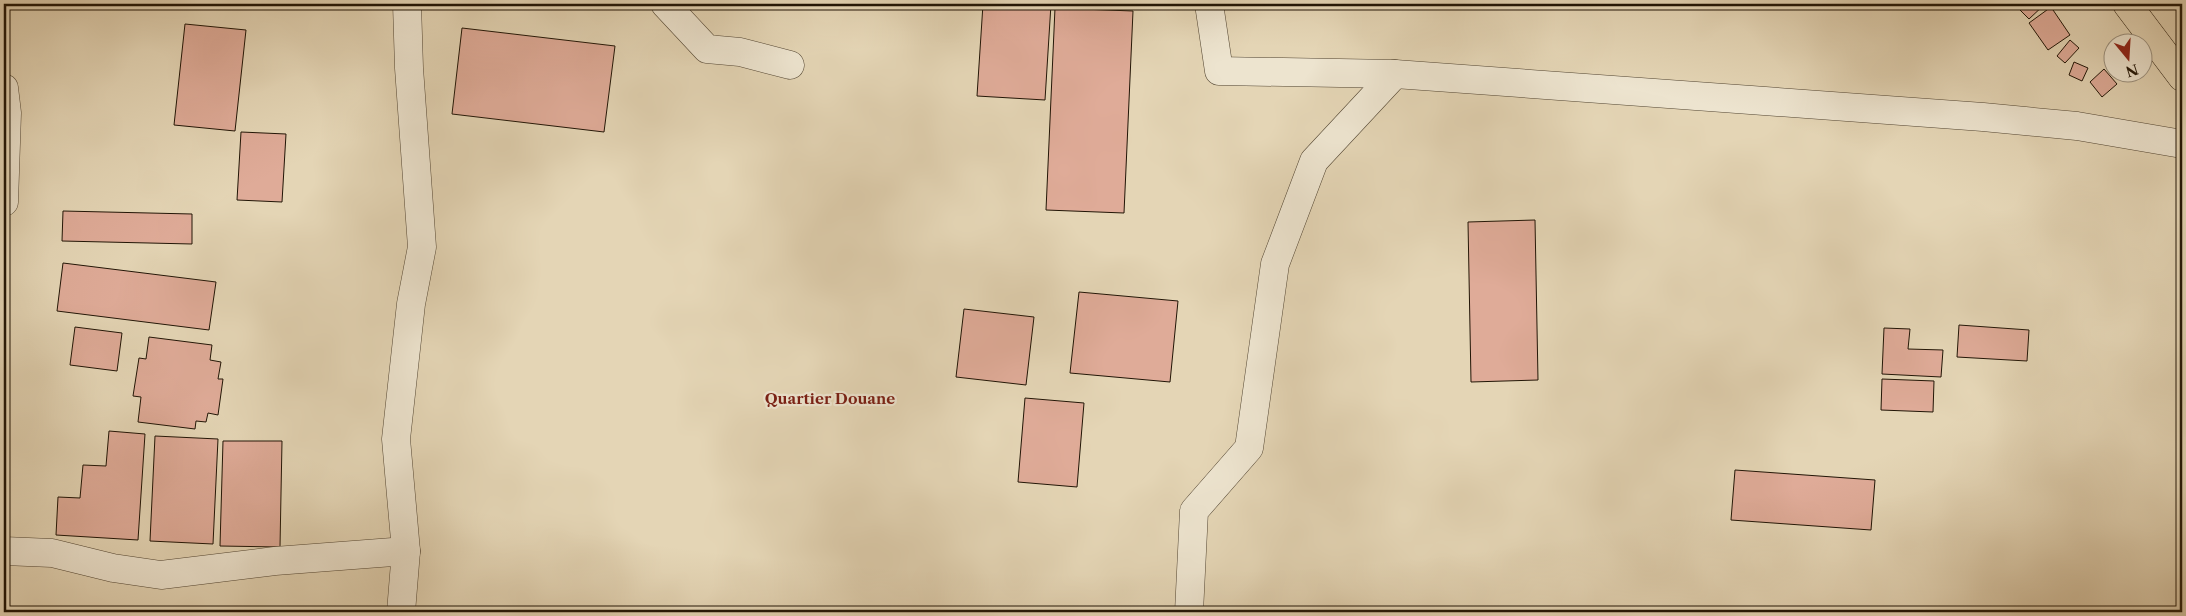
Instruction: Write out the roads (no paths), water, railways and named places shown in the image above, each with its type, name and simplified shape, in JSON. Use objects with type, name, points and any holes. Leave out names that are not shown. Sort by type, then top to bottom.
[{"type":"highway","points":[[2127,4],[2182,77]]},
{"type":"street","points":[[401,612],[406,551],[396,440],[411,304],[422,247],[409,68],[407,4]]},
{"type":"street","points":[[665,4],[706,49],[740,52],[790,66]]},
{"type":"street","points":[[1210,4],[1219,71],[1395,74],[1983,117],[2077,126],[2182,144]]},
{"type":"street","points":[[1190,612],[1194,511],[1249,448],[1275,264],[1314,161],[1395,74]]},
{"type":"street","points":[[4,88],[6,113],[4,202]]},
{"type":"street","points":[[4,550],[52,553],[113,568],[161,575],[275,560],[406,551]]},
{"type":"district","name":"Quartier Douane","points":[[830,399]]}]
